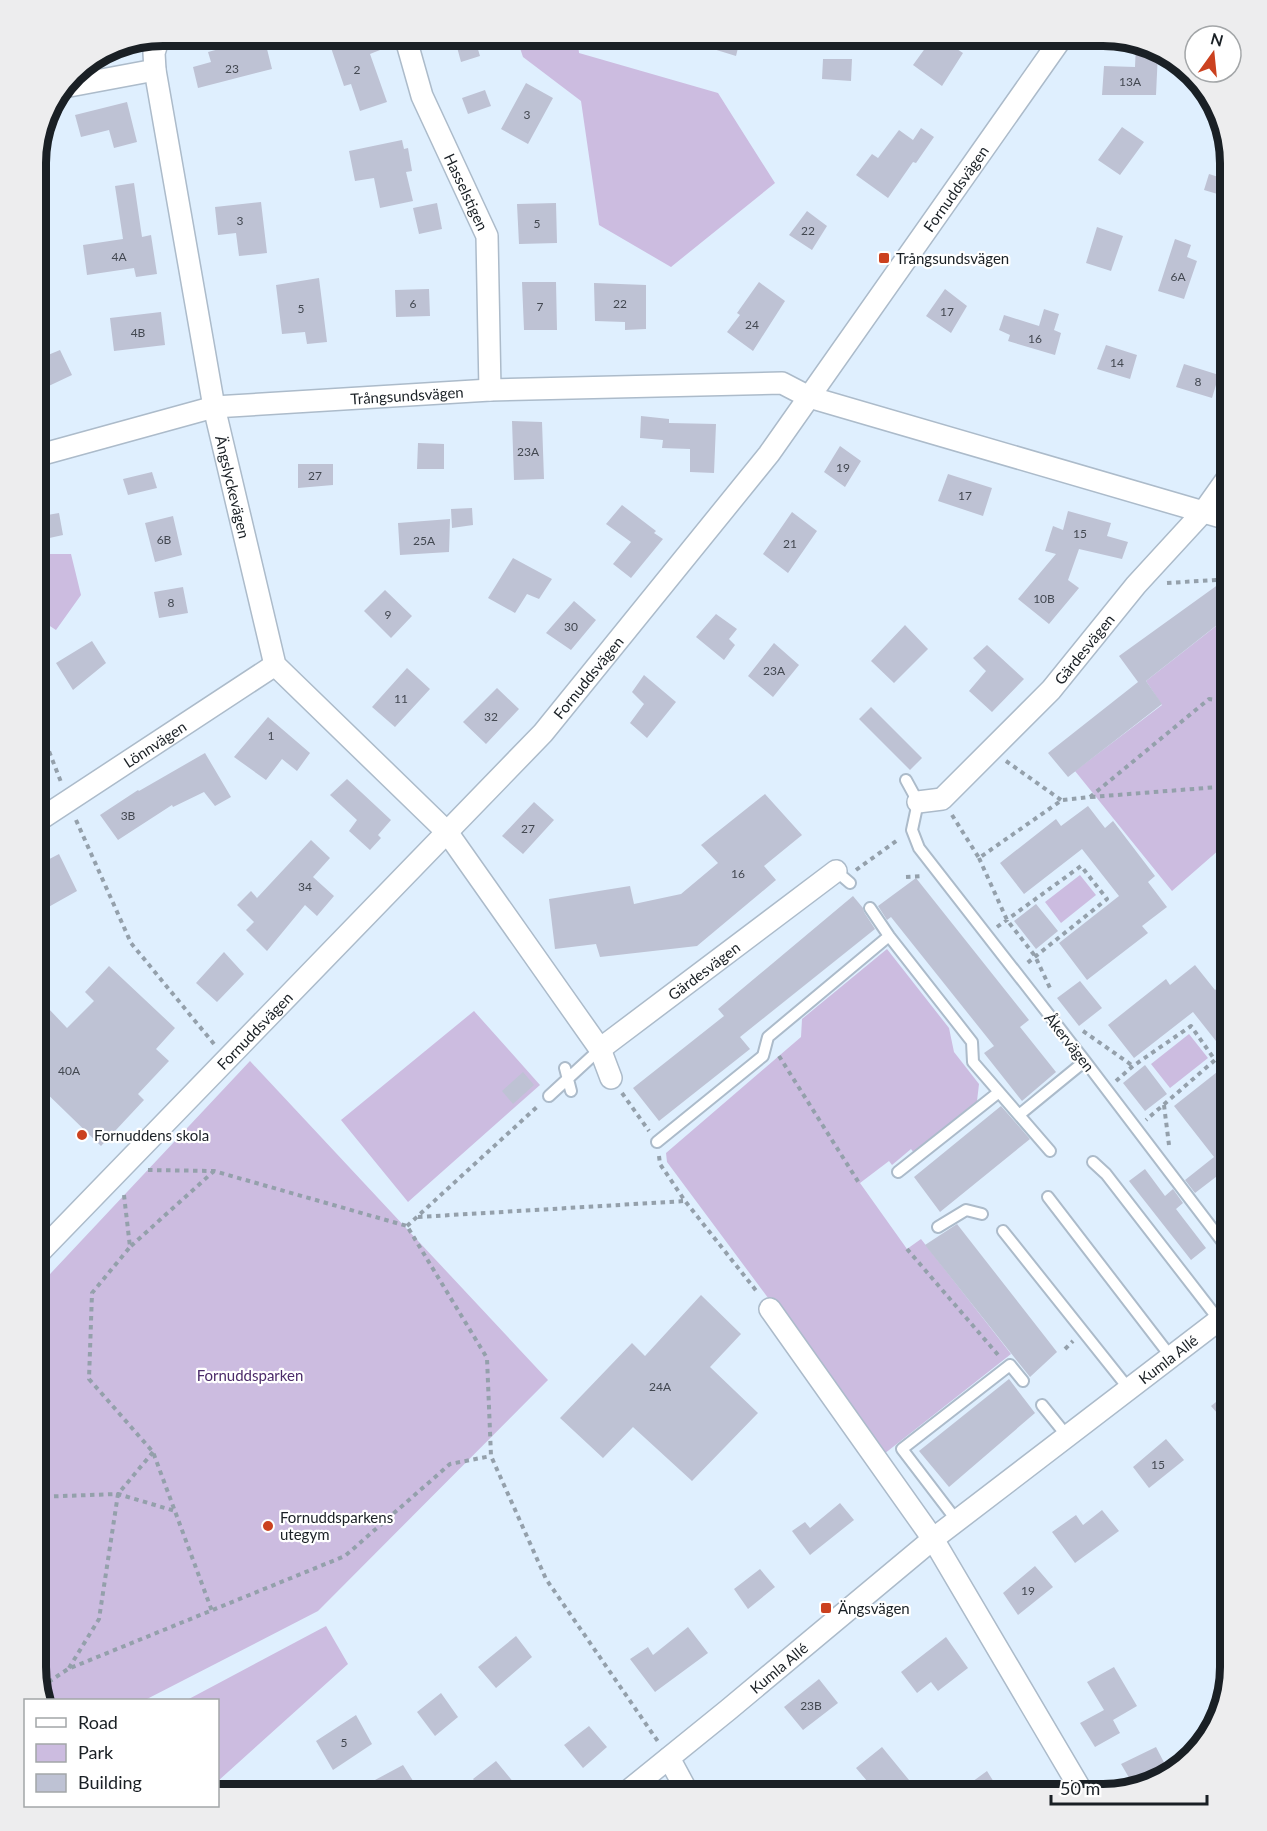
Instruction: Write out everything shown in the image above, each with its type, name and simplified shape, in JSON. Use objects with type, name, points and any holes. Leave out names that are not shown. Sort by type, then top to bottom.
[{"type":"street","name":"Hasselstigen","points":[[408,46],[422,96],[487,236],[490,390]]},
{"type":"street","name":"Ängslyckevägen","points":[[156,47],[155,70],[214,407],[275,665]]},
{"type":"street","name":"Fornuddsvägen","points":[[46,1245],[543,733],[769,454],[1055,47]]},
{"type":"street","points":[[78,84],[155,70]]},
{"type":"street","name":"Trångsundsvägen","points":[[47,453],[214,407],[490,390],[782,382],[809,397],[1220,516]]},
{"type":"street","name":"Gärdesvägen","points":[[942,799],[1051,690],[1136,585],[1204,511],[1220,488]]},
{"type":"street","points":[[275,665],[447,832],[600,1049],[611,1078]]},
{"type":"street","name":"Lönnvägen","points":[[47,815],[275,665]]},
{"type":"street","points":[[918,802],[942,799]]},
{"type":"street","name":"Gärdesvägen","points":[[600,1049],[843,877]]},
{"type":"street","points":[[770,1308],[933,1539],[1078,1784]]},
{"type":"street","name":"Kumla Allé","points":[[637,1784],[933,1539],[1220,1319]]},
{"type":"street","points":[[669,1758],[683,1784]]},
{"type":"lane","points":[[906,780],[918,802],[912,830]]},
{"type":"lane","name":"Åkervägen","points":[[912,830],[919,849],[1220,1239]]},
{"type":"lane","points":[[870,908],[889,936],[972,1041],[973,1062],[1050,1150]]},
{"type":"lane","points":[[657,1142],[763,1056],[768,1037],[889,936]]},
{"type":"lane","points":[[549,1096],[567,1073],[600,1049]]},
{"type":"lane","points":[[1019,1115],[1084,1060]]},
{"type":"lane","points":[[567,1073],[571,1091]]},
{"type":"lane","points":[[898,1172],[999,1092]]},
{"type":"lane","points":[[1093,1162],[1106,1174],[1220,1309]]},
{"type":"lane","points":[[1048,1197],[1172,1356]]},
{"type":"lane","points":[[938,1227],[966,1210],[982,1214]]},
{"type":"lane","points":[[1003,1231],[1129,1389]]},
{"type":"lane","points":[[957,1521],[902,1449],[1008,1366],[1010,1365],[1023,1381]]},
{"type":"lane","points":[[1042,1405],[1067,1436]]},
{"type":"path","points":[[1136,585],[1220,580]]},
{"type":"path","points":[[1090,797],[1209,699],[1220,700]]},
{"type":"path","points":[[47,746],[68,802],[132,943],[227,1060]]},
{"type":"path","points":[[991,750],[1062,800]]},
{"type":"path","points":[[979,858],[1062,800],[1220,787]]},
{"type":"path","points":[[942,799],[979,858],[1006,920],[1035,956],[1052,994]]},
{"type":"path","points":[[843,877],[912,830]]},
{"type":"path","points":[[986,935],[1082,866],[1107,899],[1016,972]]},
{"type":"path","points":[[1106,1089],[1133,1066],[1191,1026],[1215,1060],[1136,1128]]},
{"type":"path","points":[[1082,1030],[1133,1066]]},
{"type":"path","points":[[768,1037],[859,1183]]},
{"type":"path","points":[[611,1078],[657,1142],[660,1164],[685,1201],[770,1308]]},
{"type":"path","points":[[407,1226],[549,1096]]},
{"type":"path","points":[[1164,1104],[1172,1176]]},
{"type":"path","points":[[130,1247],[120,1170],[214,1171],[407,1226],[487,1358],[491,1456],[546,1579],[669,1758]]},
{"type":"path","points":[[212,1611],[153,1452],[89,1379],[92,1293],[130,1247],[214,1171]]},
{"type":"path","points":[[418,1217],[685,1201]]},
{"type":"path","points":[[907,1249],[1008,1366]]},
{"type":"path","points":[[68,1669],[99,1619],[118,1494],[153,1452]]},
{"type":"path","points":[[48,1682],[68,1669],[345,1556],[450,1464],[491,1456]]},
{"type":"path","points":[[46,1497],[118,1494],[176,1511]]},
{"type":"green space","points":[[519,46],[578,46],[579,53],[718,93],[775,183],[671,267],[599,225],[581,101],[523,57]]},
{"type":"green space","points":[[47,554],[71,554],[81,595],[56,630],[47,624]]},
{"type":"green space","points":[[1220,623],[1220,849],[1172,891],[1075,771],[1162,705],[1146,681]]},
{"type":"green space","points":[[1080,875],[1096,895],[1061,923],[1045,902]]},
{"type":"green space","points":[[887,949],[949,1028],[954,1052],[979,1084],[977,1101],[914,1153],[911,1149],[892,1165],[889,1161],[860,1183],[907,1249],[921,1239],[1011,1354],[884,1454],[667,1162],[666,1153],[801,1037],[802,1019]]},
{"type":"green space","points":[[474,1011],[540,1085],[408,1202],[341,1120]]},
{"type":"green space","points":[[1189,1034],[1208,1058],[1170,1088],[1151,1064]]},
{"type":"green space","name":"Fornuddsparken","points":[[250,1061],[548,1380],[318,1611],[147,1699],[52,1699],[46,1667],[46,1278]]},
{"type":"green space","points":[[326,1626],[348,1664],[219,1780],[219,1699],[189,1699]]},
{"type":"building","points":[[230,46],[266,46],[272,69],[198,88],[193,67],[211,62],[208,52]]},
{"type":"building","points":[[330,46],[379,46],[380,50],[370,54],[387,102],[360,111],[351,84],[344,86]]},
{"type":"building","points":[[457,46],[477,46],[480,56],[461,62]]},
{"type":"building","points":[[705,47],[738,47],[736,56]]},
{"type":"building","points":[[926,47],[954,47],[963,53],[942,86],[913,65]]},
{"type":"building","points":[[1136,52],[1158,60],[1156,95],[1102,95],[1104,66],[1135,67]]},
{"type":"building","points":[[823,59],[852,59],[851,81],[822,79]]},
{"type":"building","points":[[526,83],[553,98],[528,144],[501,129]]},
{"type":"building","points":[[485,90],[491,106],[468,114],[462,98]]},
{"type":"building","points":[[127,102],[137,142],[114,148],[109,130],[81,137],[75,115]]},
{"type":"building","points":[[1122,127],[1144,142],[1120,175],[1098,160]]},
{"type":"building","points":[[921,128],[934,137],[888,198],[856,175],[872,154],[878,158],[899,130],[913,140]]},
{"type":"building","points":[[402,140],[404,149],[408,148],[412,171],[406,172],[413,201],[380,208],[374,178],[355,181],[349,151]]},
{"type":"building","points":[[1209,174],[1220,178],[1220,195],[1204,190]]},
{"type":"building","points":[[134,183],[142,237],[151,235],[157,274],[136,277],[134,268],[87,275],[83,245],[123,239],[115,186]]},
{"type":"building","points":[[261,202],[267,253],[239,256],[236,233],[218,235],[215,207]]},
{"type":"building","points":[[437,203],[442,229],[419,234],[413,208]]},
{"type":"building","points":[[556,203],[557,243],[519,244],[517,204]]},
{"type":"building","points":[[807,211],[827,226],[812,250],[789,235]]},
{"type":"building","points":[[1097,227],[1123,236],[1111,271],[1086,263]]},
{"type":"building","points":[[1175,239],[1191,245],[1187,257],[1197,261],[1184,299],[1158,291]]},
{"type":"building","points":[[319,278],[327,342],[307,344],[305,332],[282,334],[276,285]]},
{"type":"building","points":[[522,282],[556,282],[557,330],[524,330]]},
{"type":"building","points":[[759,282],[785,301],[753,351],[727,332],[740,315],[737,313]]},
{"type":"building","points":[[594,283],[646,285],[646,329],[625,330],[625,322],[595,321]]},
{"type":"building","points":[[429,289],[430,316],[396,317],[395,290]]},
{"type":"building","points":[[945,289],[967,306],[951,333],[926,316]]},
{"type":"building","points":[[1044,309],[1059,314],[1054,330],[1061,333],[1055,355],[1008,341],[1010,335],[999,330],[1004,315],[1039,326]]},
{"type":"building","points":[[161,312],[165,345],[114,351],[110,318]]},
{"type":"building","points":[[1106,345],[1137,355],[1130,379],[1097,369]]},
{"type":"building","points":[[60,350],[72,375],[47,387],[47,355]]},
{"type":"building","points":[[1184,364],[1219,375],[1212,398],[1176,387]]},
{"type":"building","points":[[641,416],[669,419],[669,423],[716,424],[714,473],[690,472],[690,449],[662,448],[663,440],[640,438]]},
{"type":"building","points":[[512,421],[542,422],[544,479],[514,480]]},
{"type":"building","points":[[418,443],[444,444],[444,469],[417,469]]},
{"type":"building","points":[[840,446],[861,461],[845,487],[824,472]]},
{"type":"building","points":[[298,464],[333,464],[333,485],[298,488]]},
{"type":"building","points":[[152,472],[157,488],[128,495],[123,479]]},
{"type":"building","points":[[948,474],[992,488],[983,516],[938,501]]},
{"type":"building","points":[[622,505],[663,539],[631,578],[613,564],[631,542],[606,524]]},
{"type":"building","points":[[472,508],[473,525],[452,528],[451,509]]},
{"type":"building","points":[[1068,511],[1111,523],[1107,536],[1128,542],[1122,559],[1079,549],[1068,580],[1079,588],[1049,624],[1018,599],[1056,554],[1045,551],[1053,526],[1063,530]]},
{"type":"building","points":[[792,512],[817,531],[788,573],[763,554]]},
{"type":"building","points":[[59,513],[63,535],[47,539],[47,515]]},
{"type":"building","points":[[173,516],[182,555],[155,562],[145,523]]},
{"type":"building","points":[[450,519],[449,552],[400,555],[398,523]]},
{"type":"building","points":[[513,558],[552,579],[539,599],[527,594],[515,613],[488,598]]},
{"type":"building","points":[[1219,584],[1220,623],[1146,681],[1162,704],[1068,777],[1048,753],[1138,682],[1119,656]]},
{"type":"building","points":[[183,587],[188,613],[159,618],[154,592]]},
{"type":"building","points":[[385,590],[412,616],[391,638],[364,611]]},
{"type":"building","points":[[574,601],[596,620],[571,650],[546,633]]},
{"type":"building","points":[[716,614],[737,629],[729,639],[735,645],[724,660],[696,637]]},
{"type":"building","points":[[905,625],[928,649],[894,683],[871,661]]},
{"type":"building","points":[[92,641],[106,663],[73,690],[56,663]]},
{"type":"building","points":[[774,643],[799,665],[773,697],[748,676]]},
{"type":"building","points":[[987,645],[1024,679],[992,712],[969,691],[986,671],[973,658]]},
{"type":"building","points":[[407,668],[430,689],[395,727],[372,707]]},
{"type":"building","points":[[644,675],[676,702],[647,738],[630,723],[644,704],[632,692]]},
{"type":"building","points":[[497,688],[519,709],[486,744],[463,722]]},
{"type":"building","points":[[871,707],[922,758],[910,770],[859,719]]},
{"type":"building","points":[[268,717],[310,753],[297,771],[282,759],[266,780],[234,757]]},
{"type":"building","points":[[205,753],[231,797],[215,806],[204,792],[173,807],[172,805],[118,840],[100,815],[138,790]]},
{"type":"building","points":[[347,779],[391,820],[378,835],[381,838],[370,850],[349,831],[357,820],[330,795]]},
{"type":"building","points":[[765,794],[802,835],[764,866],[776,880],[697,946],[600,957],[596,944],[555,949],[549,899],[630,886],[634,904],[681,894],[718,863],[701,845]]},
{"type":"building","points":[[534,802],[554,820],[523,854],[502,836]]},
{"type":"building","points":[[1088,806],[1105,828],[1113,821],[1155,876],[1148,882],[1167,907],[1142,926],[1148,933],[1087,980],[1059,943],[1119,896],[1082,849],[1024,894],[1000,863],[1056,819],[1061,826]]},
{"type":"building","points":[[311,840],[330,858],[313,877],[334,896],[317,916],[305,905],[267,951],[246,930],[254,922],[237,905],[251,891],[257,898]]},
{"type":"building","points":[[59,854],[77,891],[47,908],[47,861]]},
{"type":"building","points":[[916,878],[1029,1020],[1020,1027],[1056,1072],[1022,1101],[984,1053],[994,1046],[891,917],[887,920],[878,906]]},
{"type":"building","points":[[853,896],[875,929],[740,1037],[750,1049],[659,1121],[633,1088],[724,1016],[718,1009]]},
{"type":"building","points":[[1036,904],[1058,931],[1036,949],[1014,921]]},
{"type":"building","points":[[224,952],[244,974],[217,1002],[196,983]]},
{"type":"building","points":[[1195,965],[1215,990],[1220,986],[1220,1046],[1193,1012],[1134,1058],[1108,1025],[1166,979],[1170,985]]},
{"type":"building","points":[[109,966],[175,1028],[156,1049],[169,1061],[138,1094],[144,1100],[101,1146],[46,1093],[46,1008],[67,1028],[94,1001],[85,992]]},
{"type":"building","points":[[1080,981],[1102,1008],[1079,1026],[1057,998]]},
{"type":"building","points":[[1145,1065],[1167,1094],[1145,1111],[1123,1083]]},
{"type":"building","points":[[1220,1070],[1220,1174],[1195,1193],[1185,1180],[1214,1157],[1174,1106]]},
{"type":"building","points":[[523,1072],[534,1085],[513,1104],[502,1091]]},
{"type":"building","points":[[1001,1106],[1030,1139],[940,1212],[914,1177]]},
{"type":"building","points":[[1145,1169],[1165,1196],[1173,1189],[1183,1203],[1176,1209],[1206,1248],[1191,1260],[1129,1181]]},
{"type":"building","points":[[957,1224],[1057,1352],[1030,1377],[925,1245]]},
{"type":"building","points":[[701,1295],[741,1334],[710,1367],[758,1413],[692,1481],[633,1427],[603,1458],[560,1418],[632,1343],[645,1356]]},
{"type":"building","points":[[1009,1379],[1035,1413],[949,1487],[919,1451]]},
{"type":"building","points":[[1220,1399],[1220,1416],[1211,1406]]},
{"type":"building","points":[[1166,1439],[1184,1460],[1149,1488],[1133,1467]]},
{"type":"building","points":[[840,1503],[854,1520],[810,1555],[792,1531],[805,1522],[810,1528]]},
{"type":"building","points":[[1102,1510],[1119,1531],[1075,1563],[1052,1532],[1076,1515],[1083,1525]]},
{"type":"building","points":[[1035,1566],[1053,1587],[1018,1615],[1003,1593]]},
{"type":"building","points":[[760,1569],[775,1587],[748,1609],[734,1589]]},
{"type":"building","points":[[688,1627],[708,1653],[655,1692],[630,1659],[648,1647],[653,1655]]},
{"type":"building","points":[[516,1636],[532,1657],[496,1688],[478,1667]]},
{"type":"building","points":[[946,1637],[968,1668],[938,1691],[931,1682],[917,1693],[901,1672]]},
{"type":"building","points":[[1114,1667],[1137,1706],[1113,1720],[1120,1733],[1095,1747],[1080,1723],[1104,1710],[1087,1682]]},
{"type":"building","points":[[819,1679],[838,1703],[803,1730],[784,1707]]},
{"type":"building","points":[[441,1693],[458,1717],[435,1736],[417,1712]]},
{"type":"building","points":[[356,1715],[372,1744],[333,1770],[316,1741]]},
{"type":"building","points":[[589,1726],[607,1747],[583,1768],[564,1745]]},
{"type":"building","points":[[882,1747],[909,1780],[904,1784],[870,1784],[856,1768]]},
{"type":"building","points":[[1156,1747],[1166,1766],[1148,1776],[1142,1777],[1141,1775],[1131,1780],[1121,1764]]},
{"type":"building","points":[[496,1761],[515,1784],[477,1784],[473,1779]]},
{"type":"building","points":[[403,1765],[415,1784],[368,1784]]},
{"type":"building","points":[[987,1771],[995,1784],[969,1784]]},
{"type":"place","name":"Trångsundsvägen","points":[[884,258]]},
{"type":"place","name":"Fornuddens skola","points":[[82,1135]]},
{"type":"place","name":"Fornuddsparkens utegym","points":[[268,1526]]},
{"type":"place","name":"Ängsvägen","points":[[826,1608]]}]
